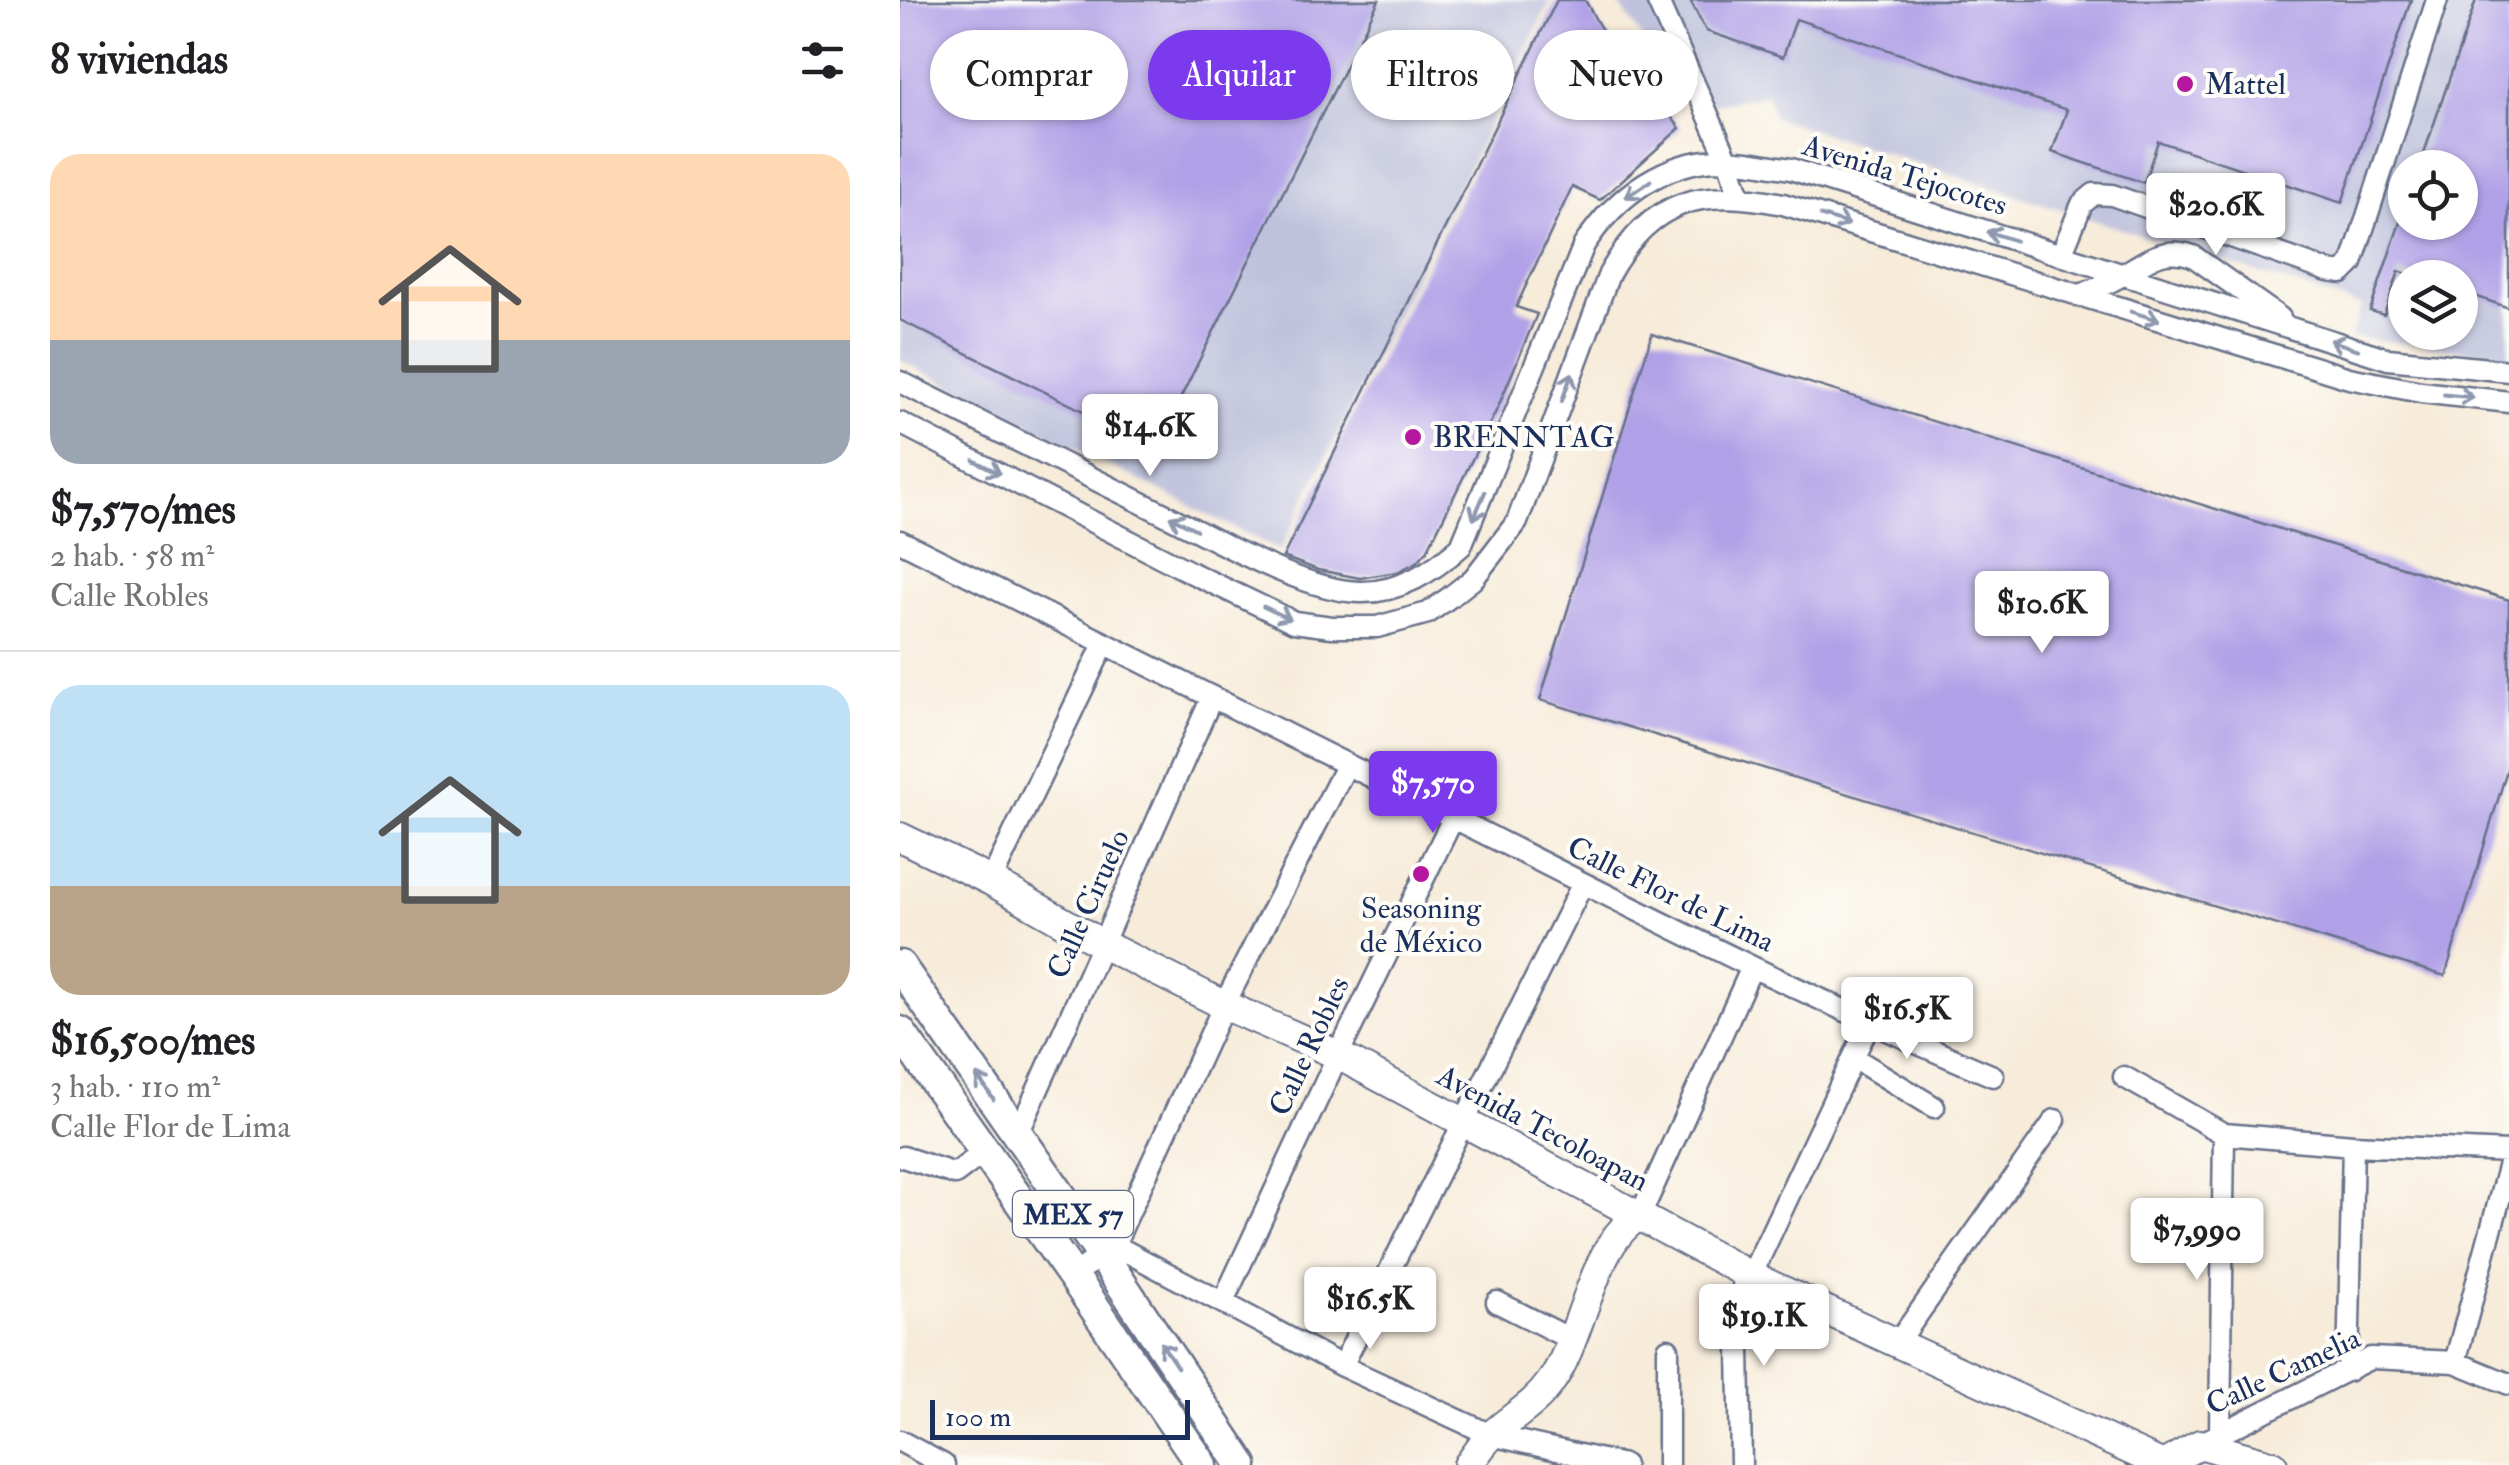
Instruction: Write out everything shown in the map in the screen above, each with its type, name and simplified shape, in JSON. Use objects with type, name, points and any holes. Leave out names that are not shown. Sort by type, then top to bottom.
[{"type":"main road","name":"MEX 57","points":[[900,966],[1018,1134],[1108,1250],[1242,1465]]},
{"type":"main road","name":"MEX 57","points":[[900,1032],[1202,1465]]},
{"type":"street","points":[[1657,0],[1740,196]]},
{"type":"street","points":[[2061,255],[2082,204],[2094,194],[2112,195],[2328,272],[2342,272],[2352,262],[2438,0]]},
{"type":"street","name":"Avenida Tejocotes","points":[[900,382],[1313,584],[1380,592],[1435,569],[1461,546],[1584,245],[1600,220],[1620,201],[1676,166],[1728,160],[1790,169],[2388,359],[2509,371]]},
{"type":"street","name":"Avenida Tejocotes","points":[[900,422],[1294,622],[1362,628],[1403,622],[1428,612],[1473,579],[1517,522],[1609,274],[1623,250],[1640,230],[1688,201],[1714,195],[1783,204],[2349,378],[2421,392],[2509,402]]},
{"type":"street","points":[[2079,296],[2147,258],[2165,251],[2180,252],[2192,256],[2298,330]]},
{"type":"street","name":"Calle Flor de Lima","points":[[900,541],[1582,886],[1869,1024],[1992,1076]]},
{"type":"street","points":[[991,882],[1104,644]]},
{"type":"street","name":"Calle Ciruelo","points":[[1018,1134],[1212,697]]},
{"type":"street","points":[[1073,1276],[1108,1250],[1224,1005],[1346,766]]},
{"type":"street","name":"Calle Robles","points":[[1223,1302],[1453,818]]},
{"type":"street","name":"Avenida Tecoloapan","points":[[900,837],[1224,1005],[1338,1055],[1747,1274],[1896,1345],[2163,1465],[2210,1438]]},
{"type":"street","points":[[1342,1366],[1582,886]]},
{"type":"street","points":[[1468,1465],[1491,1435],[1551,1383],[1612,1240],[1624,1224],[1640,1216],[1752,966]]},
{"type":"street","points":[[1741,1465],[1739,1347],[1747,1274],[1869,1024]]},
{"type":"street","points":[[1854,1058],[1934,1108]]},
{"type":"street","points":[[2124,1077],[2224,1134],[2509,1152]]},
{"type":"street","points":[[1896,1345],[2055,1120]]},
{"type":"street","points":[[2224,1134],[2210,1438],[2273,1465]]},
{"type":"street","points":[[2348,1370],[2353,1144]]},
{"type":"street","points":[[903,1157],[955,1174],[984,1152]]},
{"type":"street","points":[[2455,1362],[2509,1164]]},
{"type":"street","points":[[1108,1250],[1223,1302],[1342,1366],[1491,1435],[1624,1465]]},
{"type":"street","points":[[1497,1302],[1572,1340]]},
{"type":"street","points":[[1668,1349],[1668,1465]]},
{"type":"street","name":"Calle Camelia","points":[[2210,1438],[2371,1358],[2455,1362],[2500,1381]]},
{"type":"street","points":[[2500,1381],[2509,1400]]},
{"type":"street","points":[[900,1441],[944,1465]]},
{"type":"shaded area","points":[[900,0],[1551,0],[1514,75],[1514,30],[1351,30],[1351,120],[1492,120],[1280,551],[900,360]]},
{"type":"shaded area","points":[[1616,0],[2509,0],[2509,356],[2459,350],[2478,350],[2478,260],[2388,260],[2388,341],[2351,337],[2361,306],[1773,117],[1767,95],[1698,107],[1698,30],[1637,30]]},
{"type":"building","points":[[900,0],[1379,0],[1364,30],[1351,30],[1351,56],[1331,96],[1331,30],[1148,30],[1148,120],[1319,120],[1156,447],[900,320]]},
{"type":"building","name":"BRENNTAG","points":[[1557,0],[1585,0],[1602,30],[1542,30]]},
{"type":"building","name":"Mattel","points":[[1690,0],[2411,0],[2342,203],[2158,141],[2144,183],[2052,152],[2067,110],[1796,19],[1783,57],[1706,31]]},
{"type":"building","points":[[2476,0],[2509,0],[2509,308],[2478,297],[2478,260],[2388,260],[2388,303],[2384,315],[2370,311],[2394,240],[2478,240],[2478,150],[2425,150]]},
{"type":"building","name":"BRENNTAG","points":[[1534,47],[1534,120],[1674,120],[1680,128],[1600,200],[1572,187],[1516,307],[1537,314],[1498,407],[1427,551],[1417,562],[1397,572],[1360,578],[1318,570],[1283,557],[1498,120],[1514,120],[1514,87]]},
{"type":"building","points":[[1652,334],[2509,600],[2509,763],[2445,976],[1540,700]]},
{"type":"place","name":"Mattel","points":[[2185,84]]},
{"type":"place","name":"BRENNTAG","points":[[1413,437]]},
{"type":"place","name":"Seasoning de México","points":[[1421,874]]}]
